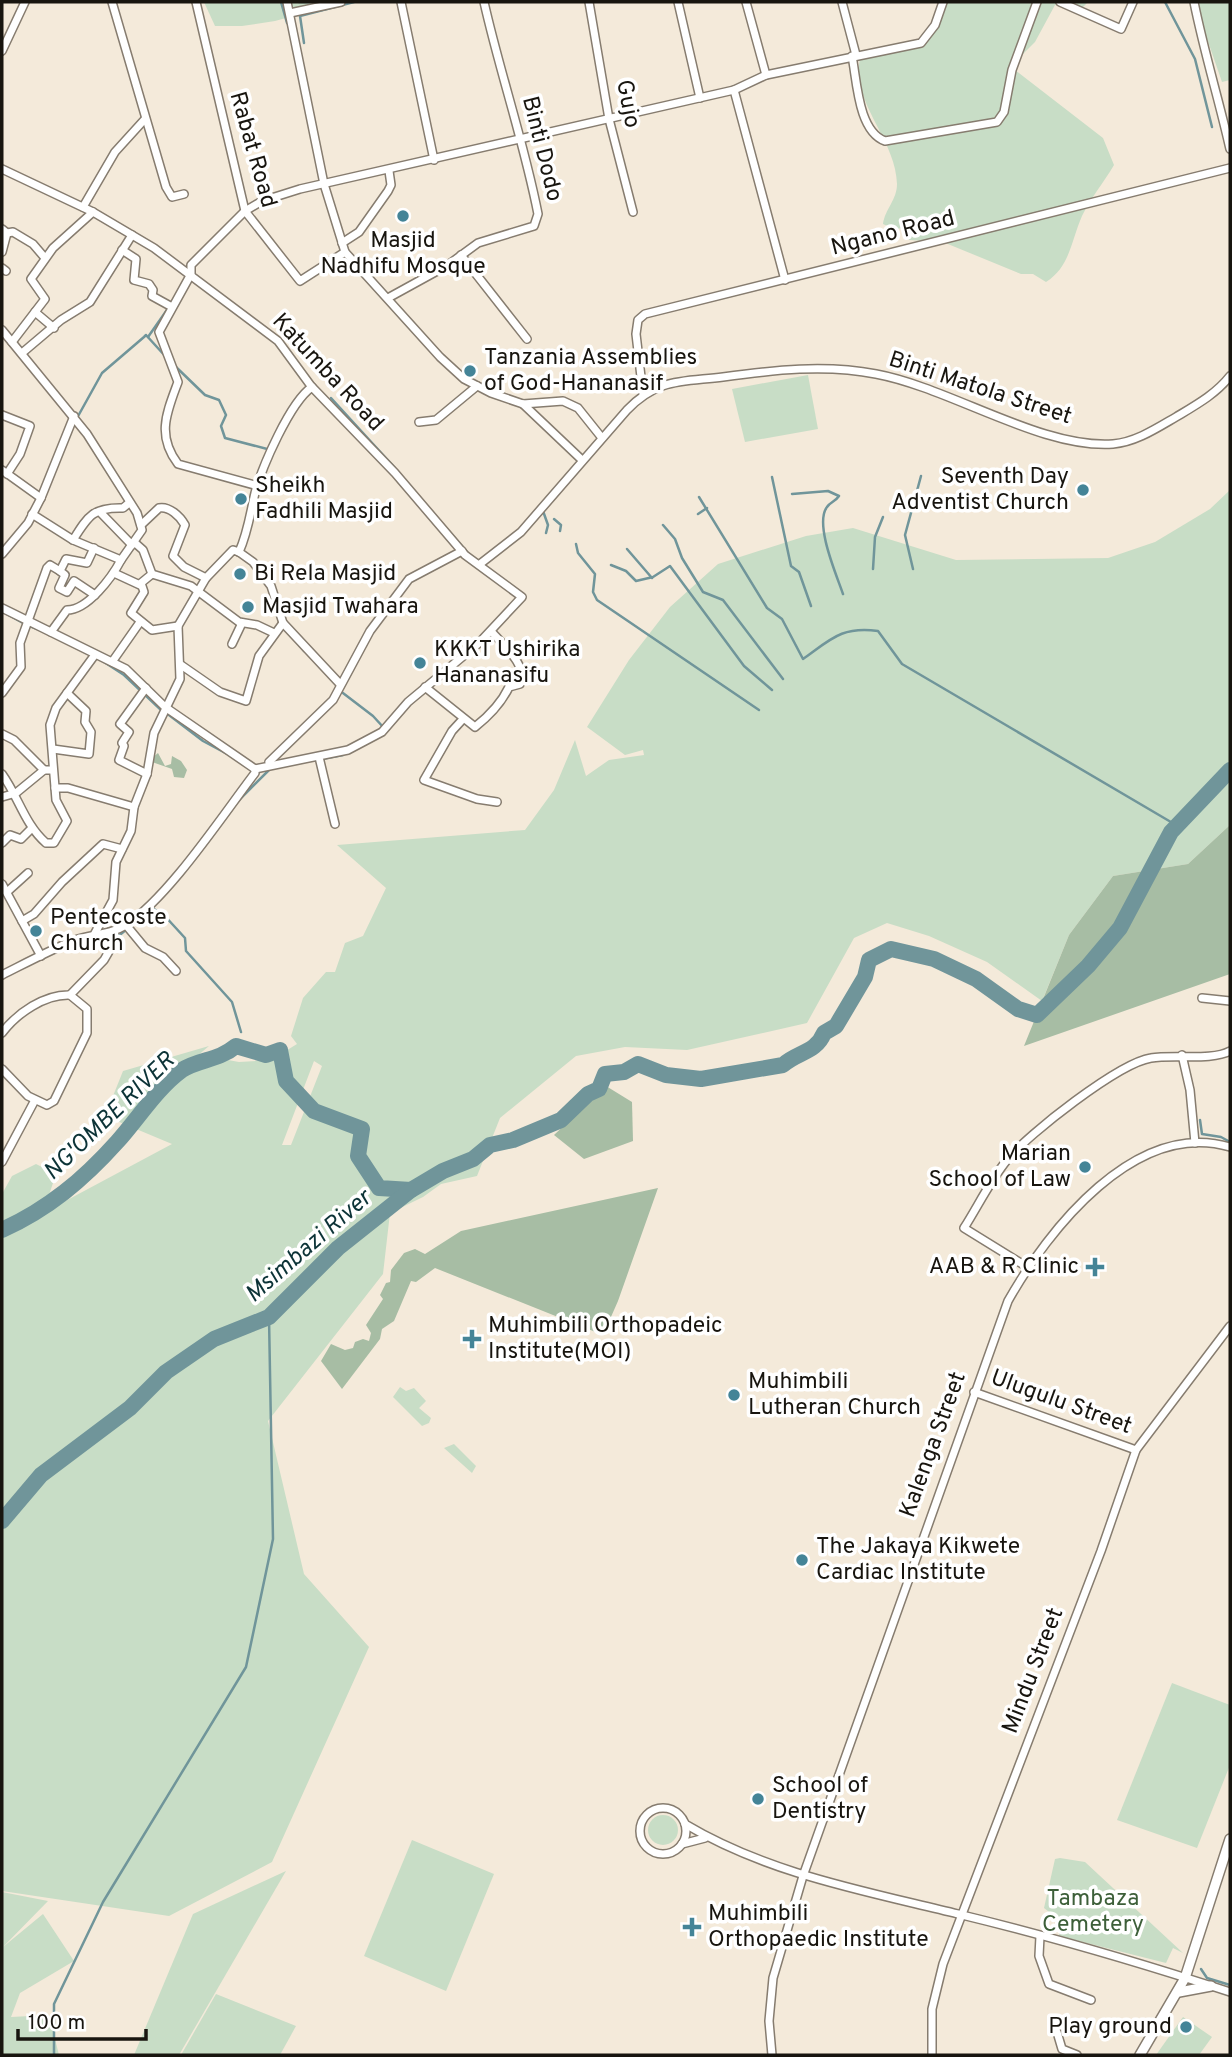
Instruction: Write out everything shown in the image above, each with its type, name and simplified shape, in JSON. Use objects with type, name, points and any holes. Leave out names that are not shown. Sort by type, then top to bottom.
[{"type":"street","points":[[2,51],[25,2]]},
{"type":"street","points":[[113,2],[145,119],[162,165],[166,187],[172,197],[184,194]]},
{"type":"street","name":"Rabat Road","points":[[196,2],[245,211],[298,280],[308,277],[345,252]]},
{"type":"street","points":[[287,2],[324,184],[345,252],[447,364],[477,386],[523,404],[583,460]]},
{"type":"street","points":[[290,13],[341,2]]},
{"type":"street","points":[[401,2],[434,160]]},
{"type":"street","name":"Binti Dodo","points":[[388,298],[489,238],[534,226],[537,220],[522,137],[496,55],[484,2]]},
{"type":"street","name":"Gujo","points":[[589,2],[610,119],[633,212]]},
{"type":"street","points":[[678,2],[700,98]]},
{"type":"street","points":[[746,2],[766,75]]},
{"type":"street","points":[[842,2],[869,128],[886,141],[997,122],[1004,112],[1012,70],[1037,2]]},
{"type":"street","points":[[1060,2],[1121,29],[1133,2]]},
{"type":"street","points":[[1194,2],[1203,48],[1216,85],[1230,149]]},
{"type":"street","points":[[258,486],[182,466],[169,447],[163,427],[178,382],[159,332],[191,270],[245,211],[281,194],[734,90],[766,75],[921,43],[935,25],[939,3]]},
{"type":"street","points":[[734,90],[785,280]]},
{"type":"street","points":[[83,207],[116,152],[145,119]]},
{"type":"street","name":"Ngano Road","points":[[643,394],[636,334],[641,316],[1230,168]]},
{"type":"street","name":"Katumba Road","points":[[2,169],[93,212],[191,270],[278,341],[312,387],[395,473],[462,551],[522,597],[491,631]]},
{"type":"street","points":[[342,243],[359,232],[388,191],[391,185],[389,171]]},
{"type":"street","points":[[12,342],[19,329],[45,299],[31,279],[45,258],[93,212]]},
{"type":"street","points":[[2,253],[4,231],[13,232],[33,244],[45,258]]},
{"type":"street","points":[[22,353],[90,302],[132,235]]},
{"type":"street","points":[[122,250],[136,259],[134,280],[149,284],[153,290],[152,296],[172,307]]},
{"type":"street","points":[[461,255],[527,339]]},
{"type":"street","points":[[35,312],[54,328]]},
{"type":"street","points":[[2,330],[74,416],[141,525],[141,534],[114,573],[94,595],[73,610],[67,610],[51,632]]},
{"type":"street","name":"Binti Matola Street","points":[[480,564],[521,532],[643,394],[661,384],[775,370],[841,370],[877,374],[912,384],[1049,435],[1116,444],[1137,438],[1180,415],[1208,398],[1230,376]]},
{"type":"street","points":[[419,422],[436,420],[477,386]]},
{"type":"street","points":[[239,552],[252,519],[258,486],[290,414],[305,392],[312,387]]},
{"type":"street","points":[[523,404],[563,401],[578,408],[602,438]]},
{"type":"street","points":[[2,415],[30,426],[20,454],[4,472],[41,498]]},
{"type":"street","points":[[2,554],[5,543],[32,514],[41,498],[74,416]]},
{"type":"street","points":[[73,540],[96,511],[110,507],[123,508],[129,503]]},
{"type":"street","points":[[141,525],[159,508],[168,508],[185,525],[173,556],[184,567],[206,578]]},
{"type":"street","points":[[100,512],[143,550],[152,574],[197,590],[242,623],[257,625],[274,634]]},
{"type":"street","points":[[32,514],[73,540],[121,560]]},
{"type":"street","points":[[60,571],[66,559],[86,563],[94,548]]},
{"type":"street","points":[[95,933],[113,900],[116,862],[131,831],[134,807],[147,774],[154,733],[180,679],[178,626],[197,590],[233,550],[253,562],[271,586],[283,623],[340,684]]},
{"type":"street","points":[[2,975],[95,933],[108,934],[126,925],[167,885],[255,773],[255,769],[282,752],[333,700],[370,632],[401,588],[440,560],[462,551]]},
{"type":"street","points":[[2,693],[21,667],[20,643],[47,568],[50,565],[65,575],[59,588],[67,592],[74,581],[94,595]]},
{"type":"street","points":[[114,573],[130,583],[140,585],[144,592],[131,613],[140,622],[159,631],[178,626]]},
{"type":"street","points":[[140,585],[152,574]]},
{"type":"street","points":[[2,608],[94,656],[126,669],[165,707],[255,769],[348,750],[382,732],[408,702],[425,687],[491,631],[520,666],[522,682],[509,687],[496,708],[475,727],[425,687]]},
{"type":"street","points":[[112,662],[140,622]]},
{"type":"street","points":[[232,644],[242,623]]},
{"type":"street","points":[[181,665],[220,692],[246,701],[255,663],[283,623]]},
{"type":"street","points":[[2,797],[16,793],[48,770],[53,749],[50,725],[56,708],[94,656]]},
{"type":"street","points":[[146,688],[120,724],[129,733],[122,743],[124,746],[119,760],[147,774]]},
{"type":"street","points":[[53,749],[89,754],[91,732],[85,722],[86,711],[67,693]]},
{"type":"street","points":[[463,719],[452,731],[424,780],[477,799],[497,802]]},
{"type":"street","points":[[2,734],[14,740],[48,770],[55,788],[57,808],[67,821],[63,830],[50,844],[30,830],[16,793],[2,774]]},
{"type":"street","points":[[319,757],[335,824]]},
{"type":"street","points":[[55,788],[68,788],[134,807]]},
{"type":"street","points":[[2,843],[10,835],[20,839],[30,830]]},
{"type":"street","points":[[22,921],[34,914],[62,882],[103,844],[122,849]]},
{"type":"street","points":[[6,896],[28,873]]},
{"type":"street","points":[[2,884],[6,896],[41,956]]},
{"type":"street","points":[[126,925],[145,948],[163,957],[176,971]]},
{"type":"street","points":[[70,995],[104,960],[115,941],[108,934]]},
{"type":"street","points":[[3,1029],[36,1004],[55,994],[70,995],[87,1009],[87,1033],[54,1101],[47,1105],[34,1100],[3,1072]]},
{"type":"street","points":[[1202,998],[1230,1001]]},
{"type":"street","points":[[1027,1267],[964,1228],[1008,1159],[1084,1095],[1131,1064],[1150,1058],[1205,1056],[1230,1051]]},
{"type":"street","points":[[1182,1055],[1190,1090],[1195,1143]]},
{"type":"street","points":[[2,1162],[34,1100]]},
{"type":"street","name":"Kalenga Street","points":[[772,2055],[769,2021],[773,1978],[803,1876],[1003,1313],[1027,1267],[1051,1234],[1098,1185],[1159,1151],[1195,1143],[1213,1142],[1230,1147]]},
{"type":"street","name":"Mindu Street","points":[[932,2055],[932,2009],[961,1914],[1101,1550],[1136,1450],[1230,1326]]},
{"type":"street","name":"Ulugulu Street","points":[[974,1392],[1136,1450]]},
{"type":"street","points":[[706,1838],[682,1844],[669,1853],[653,1852],[641,1838],[640,1824],[648,1813],[661,1808],[675,1811],[685,1824],[706,1838],[803,1876],[961,1914],[1230,1992]]},
{"type":"street","points":[[682,1844],[685,1824]]},
{"type":"street","points":[[1140,2055],[1185,1978],[1230,1839]]},
{"type":"street","points":[[1040,1936],[1039,1956],[1049,1984],[1091,2000]]},
{"type":"street","points":[[1179,1992],[1211,1986]]},
{"type":"street","points":[[1057,2032],[1062,2049],[1077,2055]]},
{"type":"green space","points":[[204,2],[344,2],[275,21],[242,26],[215,26]]},
{"type":"green space","points":[[944,2],[1088,2],[1082,8],[1055,5],[1035,42],[1017,60],[1015,70],[1103,138],[1114,165],[1082,216],[1065,261],[1046,282],[1033,274],[1021,274],[943,242],[909,240],[904,228],[894,229],[883,224],[895,195],[895,167],[861,88],[861,55],[903,47],[927,37],[936,29],[942,17]]},
{"type":"green space","points":[[1199,2],[1230,2],[1230,80],[1222,82],[1203,27]]},
{"type":"green space","points":[[808,375],[818,429],[745,442],[732,389]]},
{"type":"green space","points":[[1230,490],[1230,825],[1188,864],[1113,876],[1069,935],[1042,1001],[987,962],[929,936],[887,923],[854,938],[807,1023],[687,1050],[625,1047],[576,1056],[500,1118],[477,1176],[441,1184],[423,1197],[390,1213],[383,1274],[268,1421],[304,1574],[369,1647],[272,1862],[169,1916],[2,1891],[2,1194],[12,1176],[36,1164],[56,1174],[43,1213],[172,1144],[105,1116],[123,1071],[209,1046],[190,1062],[206,1056],[239,1062],[271,1060],[297,1044],[291,1036],[303,998],[326,972],[335,972],[345,943],[363,936],[386,888],[337,845],[525,830],[554,790],[575,740],[586,776],[609,760],[644,755],[643,750],[625,755],[587,727],[629,660],[670,607],[718,564],[806,536],[853,528],[956,560],[1108,558],[1155,542],[1210,509]],"holes":[[[314,1061],[322,1066],[291,1145],[282,1145]]]},
{"type":"green space","points":[[158,753],[165,766],[171,764],[172,756],[181,761],[187,770],[184,778],[174,777],[172,769],[152,762],[151,759]]},
{"type":"green space","points":[[1230,825],[1230,974],[1024,1046],[1069,935],[1113,876],[1188,864]]},
{"type":"green space","points":[[606,1086],[632,1102],[633,1141],[584,1159],[554,1135]]},
{"type":"green space","points":[[658,1188],[618,1301],[603,1335],[435,1268],[416,1282],[411,1281],[394,1321],[382,1329],[380,1339],[342,1389],[321,1361],[331,1344],[345,1350],[353,1348],[355,1342],[363,1339],[369,1341],[371,1333],[366,1325],[383,1299],[380,1295],[386,1283],[390,1282],[391,1270],[404,1253],[415,1249],[425,1254],[461,1231]]},
{"type":"green space","points":[[400,1387],[406,1391],[414,1388],[426,1401],[419,1408],[431,1418],[429,1423],[422,1426],[393,1397]]},
{"type":"green space","points":[[454,1444],[476,1466],[472,1473],[444,1448]]},
{"type":"green space","points":[[1172,1683],[1230,1705],[1230,1765],[1197,1848],[1117,1820]]},
{"type":"green space","points":[[663,1815],[674,1819],[678,1830],[674,1841],[663,1845],[652,1841],[648,1830],[652,1819]]},
{"type":"green space","points":[[412,1840],[494,1874],[446,1991],[364,1956]]},
{"type":"green space","name":"Tambaza Cemetery","points":[[1055,1859],[1085,1862],[1183,1953],[1173,1948],[1166,1963],[1059,1936],[1061,1921],[1044,1908]]},
{"type":"green space","points":[[286,1871],[179,2055],[134,2055],[193,1914]]},
{"type":"green space","points":[[2,1892],[48,1901],[3,1947],[43,1914],[74,1961],[20,1993],[11,2017],[49,2015],[59,2055],[2,2055]]},
{"type":"green space","points":[[216,1994],[296,2026],[280,2055],[181,2055]]},
{"type":"green space","name":"Play ground","points":[[1183,2017],[1212,2037],[1199,2055],[1156,2055]]},
{"type":"waterway","points":[[281,2],[287,23]]},
{"type":"waterway","points":[[299,2],[308,2]]},
{"type":"waterway","points":[[304,43],[300,16],[354,2]]},
{"type":"waterway","points":[[1165,2],[1195,59],[1212,127]]},
{"type":"waterway","points":[[148,337],[169,307]]},
{"type":"waterway","points":[[77,418],[102,373],[146,335],[166,357]]},
{"type":"waterway","points":[[176,367],[205,395],[219,400],[226,415],[221,426],[225,438],[271,450]]},
{"type":"waterway","points":[[324,395],[336,408]]},
{"type":"waterway","points":[[331,398],[395,468]]},
{"type":"waterway","points":[[913,569],[905,535],[921,476]]},
{"type":"waterway","points":[[772,477],[791,566],[799,572],[811,606]]},
{"type":"waterway","points":[[792,494],[828,491],[839,496],[827,507],[823,525],[828,550],[843,594]]},
{"type":"waterway","points":[[699,497],[767,608],[782,619],[803,659],[846,632],[878,631],[902,664],[1176,825]]},
{"type":"waterway","points":[[698,514],[707,508]]},
{"type":"waterway","points":[[543,511],[548,525],[546,533]]},
{"type":"waterway","points":[[873,569],[875,537],[883,517]]},
{"type":"waterway","points":[[554,519],[561,525],[560,531]]},
{"type":"waterway","points":[[663,525],[675,539],[682,558],[703,592],[723,600],[783,679]]},
{"type":"waterway","points":[[447,529],[468,553]]},
{"type":"waterway","points":[[576,544],[578,553],[595,574],[593,592],[597,600],[759,710]]},
{"type":"waterway","points":[[627,549],[652,578]]},
{"type":"waterway","points":[[611,565],[626,571],[636,581],[653,577],[670,566],[744,666],[772,690]]},
{"type":"waterway","points":[[5,613],[23,623]]},
{"type":"waterway","points":[[27,625],[40,630]]},
{"type":"waterway","points":[[295,640],[304,651]]},
{"type":"waterway","points":[[101,660],[124,675],[160,709]]},
{"type":"waterway","points":[[339,690],[384,728]]},
{"type":"waterway","points":[[165,712],[203,741],[231,756]]},
{"type":"waterway","points":[[322,759],[343,755]]},
{"type":"waterway","points":[[239,800],[271,768]]},
{"type":"waterway","name":"Msimbazi River","points":[[2,1521],[41,1475],[130,1408],[166,1372],[214,1339],[269,1317],[338,1248],[411,1190],[443,1171],[473,1159],[490,1145],[513,1140],[561,1120],[588,1094],[599,1089],[605,1074],[624,1072],[638,1064],[666,1075],[701,1079],[783,1065],[816,1045],[824,1033],[836,1026],[865,977],[869,960],[891,949],[934,959],[976,979],[1018,1009],[1037,1015],[1088,966],[1120,928],[1171,832],[1230,770]]},
{"type":"waterway","points":[[152,908],[163,914],[185,938],[186,951],[232,1002],[241,1032]]},
{"type":"waterway","points":[[116,938],[127,929]]},
{"type":"waterway","name":"NG'OMBE RIVER","points":[[2,1230],[35,1213],[78,1181],[117,1142],[164,1086],[182,1070],[222,1055],[236,1046],[266,1055],[280,1050],[286,1081],[314,1111],[362,1129],[358,1156],[379,1188],[411,1190]]},
{"type":"waterway","points":[[1200,1120],[1202,1134],[1221,1137],[1230,1142]]},
{"type":"waterway","points":[[54,2055],[54,2004],[103,1902],[246,1667],[273,1539],[269,1317]]},
{"type":"waterway","points":[[1201,1969],[1207,1978],[1230,1985]]},
{"type":"place","name":"Masjid Nadhifu Mosque","points":[[403,216]]},
{"type":"place","name":"Tanzania Assemblies of God-Hananasif","points":[[470,371]]},
{"type":"place","name":"Seventh Day Adventist Church","points":[[1083,490]]},
{"type":"place","name":"Sheikh Fadhili Masjid","points":[[241,499]]},
{"type":"place","name":"Bi Rela Masjid","points":[[240,574]]},
{"type":"place","name":"Masjid Twahara","points":[[248,607]]},
{"type":"place","name":"KKKT Ushirika Hananasifu","points":[[420,663]]},
{"type":"place","name":"Pentecoste Church","points":[[36,931]]},
{"type":"place","name":"Marian School of Law","points":[[1085,1167]]},
{"type":"place","name":"AAB & R Clinic","points":[[1095,1267]]},
{"type":"place","name":"Muhimbili Orthopadeic Institute(MOI)","points":[[472,1339]]},
{"type":"place","name":"Muhimbili Lutheran Church","points":[[734,1395]]},
{"type":"place","name":"The Jakaya Kikwete Cardiac Institute","points":[[802,1560]]},
{"type":"place","name":"School of Dentistry","points":[[758,1799]]},
{"type":"place","name":"Muhimbili Orthopaedic Institute","points":[[692,1927]]},
{"type":"place","name":"Play ground","points":[[1186,2027]]}]
